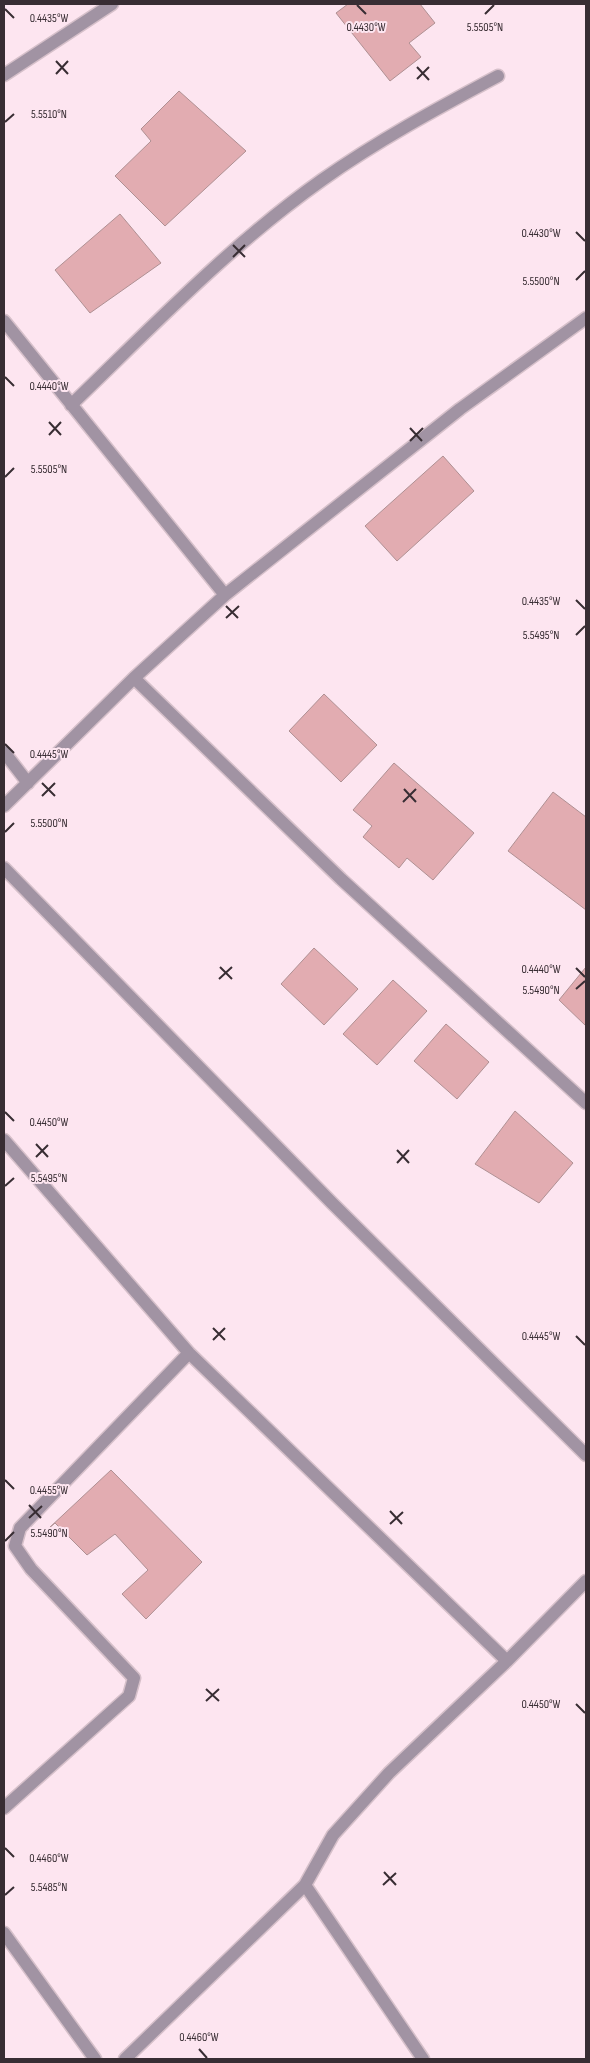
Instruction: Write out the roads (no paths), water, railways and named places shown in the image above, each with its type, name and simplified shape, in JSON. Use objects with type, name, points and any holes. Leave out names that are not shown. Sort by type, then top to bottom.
[{"type":"street","points":[[4,75],[112,4]]},
{"type":"street","points":[[71,404],[214,266],[322,180],[443,105],[498,76]]},
{"type":"street","points":[[4,806],[134,678],[226,594],[460,409],[586,318]]},
{"type":"street","points":[[4,322],[226,594]]},
{"type":"street","points":[[134,678],[341,878],[586,1104]]},
{"type":"street","points":[[4,752],[28,783]]},
{"type":"street","points":[[4,868],[325,1196],[586,1455]]},
{"type":"street","points":[[4,1140],[189,1353],[507,1661]]},
{"type":"street","points":[[4,1808],[129,1696],[134,1678],[31,1569],[16,1546],[20,1528],[189,1353]]},
{"type":"street","points":[[125,2059],[305,1885],[333,1835],[383,1780],[507,1661],[586,1581]]},
{"type":"street","points":[[305,1885],[423,2059]]},
{"type":"street","points":[[4,1933],[95,2059]]}]
